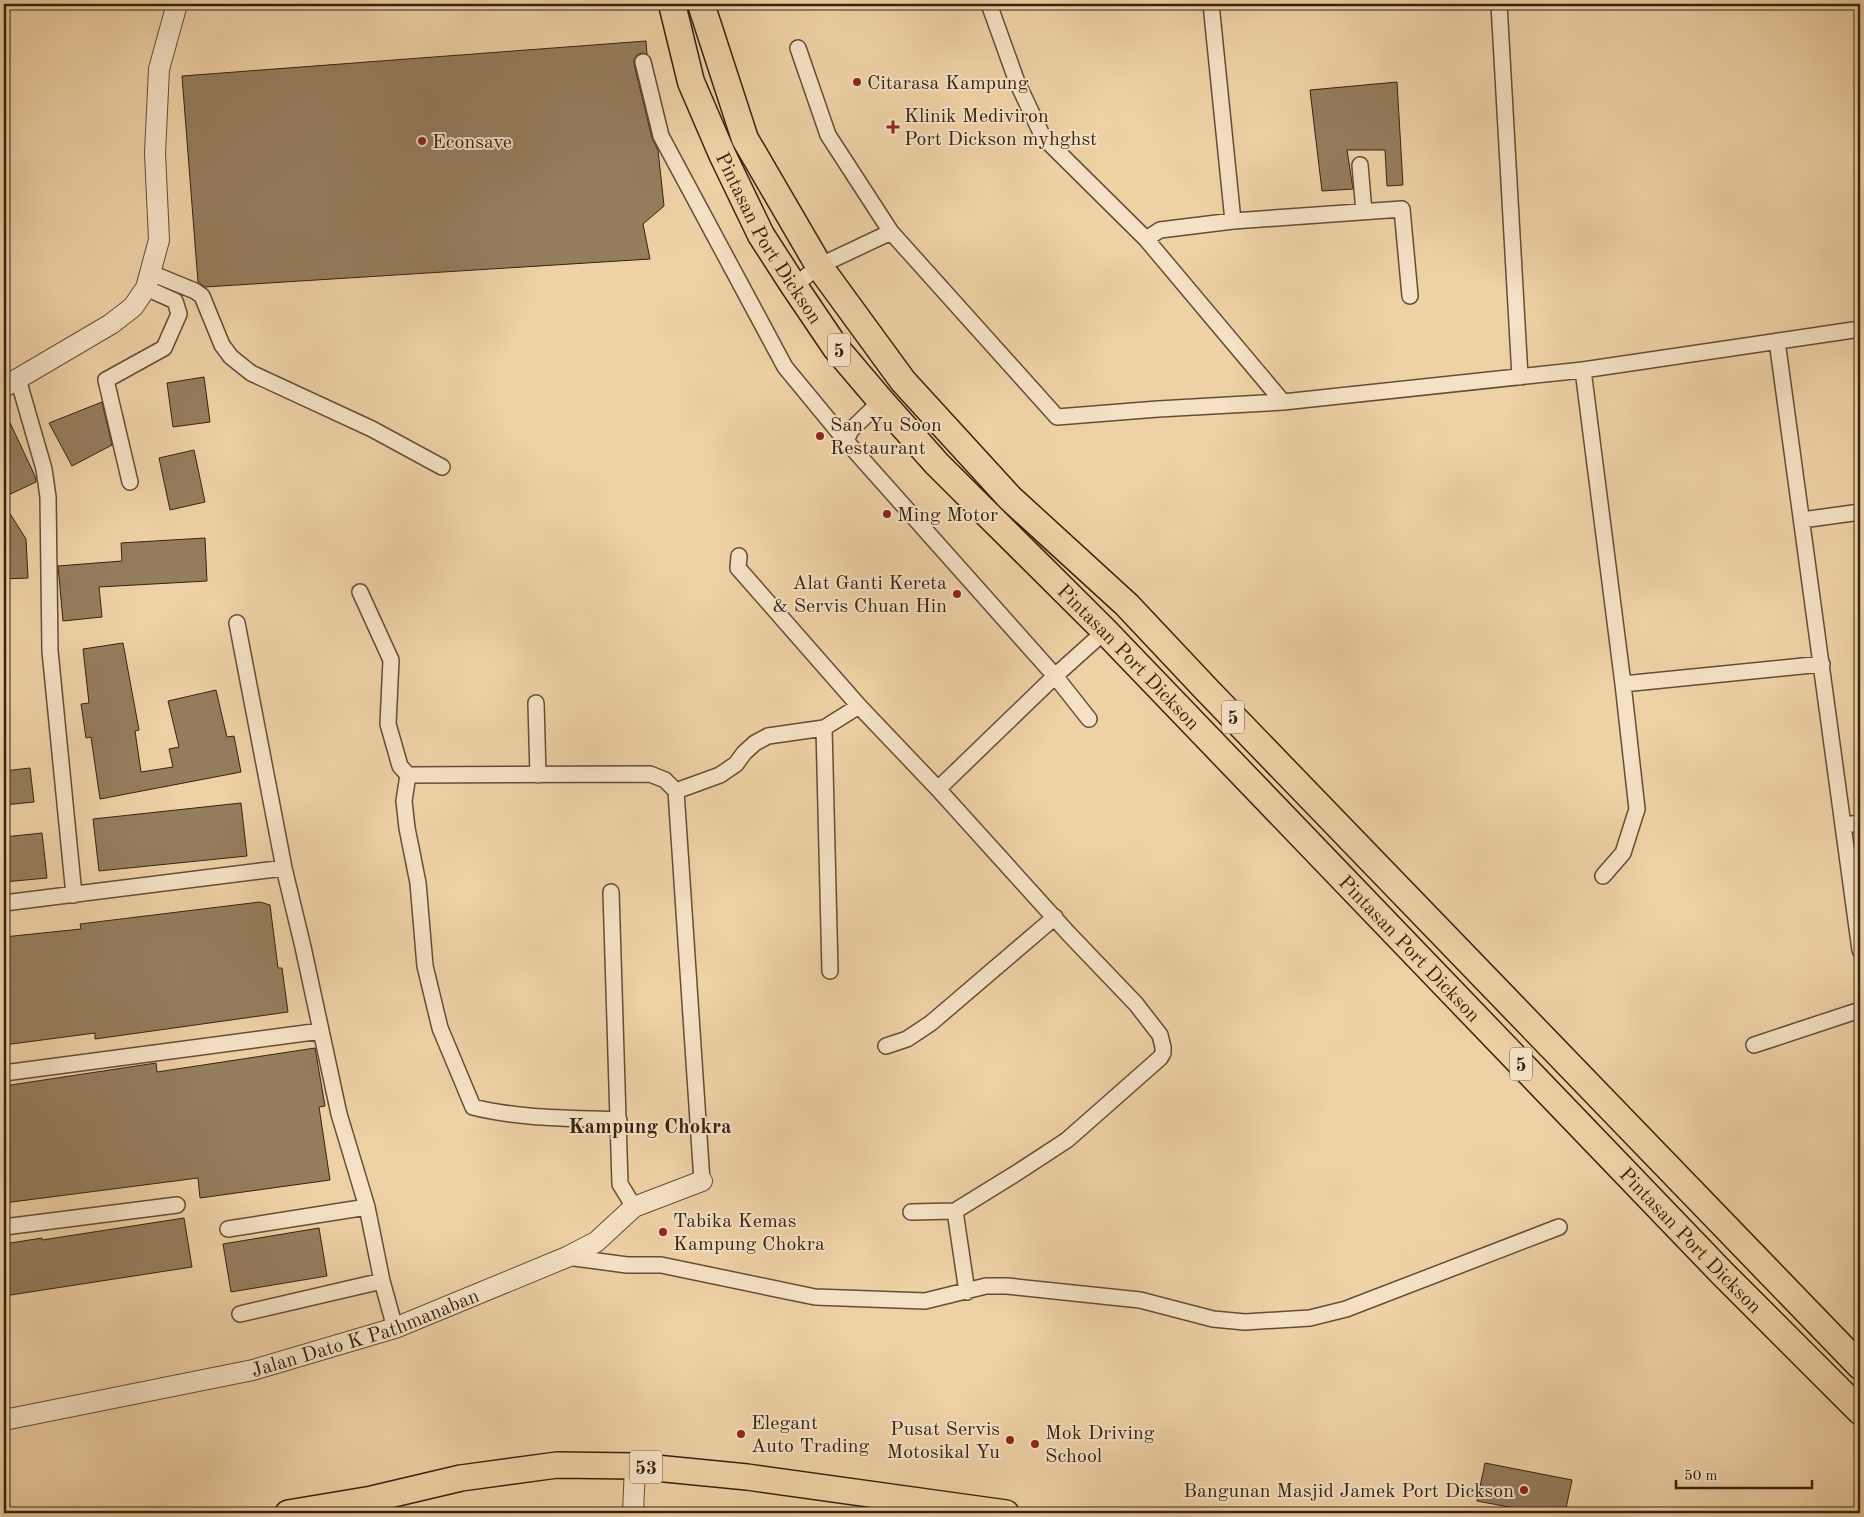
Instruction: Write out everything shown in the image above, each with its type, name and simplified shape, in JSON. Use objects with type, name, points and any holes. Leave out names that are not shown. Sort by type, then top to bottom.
[{"type":"highway","name":"Pintasan Port Dickson","points":[[672,4],[691,82],[722,154],[761,235],[836,348],[937,464],[1105,631],[1722,1273],[1860,1411]]},
{"type":"highway","name":"Pintasan Port Dickson","points":[[701,4],[745,139],[819,266],[903,381],[1010,498],[1127,605],[1860,1366]]},
{"type":"highway","points":[[1010,498],[1040,541],[1103,604],[1108,617],[1105,631]]},
{"type":"highway","points":[[1105,631],[1117,625],[1130,627],[1207,690]]},
{"type":"main road","name":"53","points":[[288,1513],[372,1499],[461,1478],[557,1465],[635,1466],[747,1477],[1006,1513]]},
{"type":"street","points":[[74,895],[50,651],[48,497],[44,470],[11,383],[111,324],[132,307],[149,280],[159,240],[155,153],[159,69],[177,4]]},
{"type":"street","points":[[989,4],[1017,82],[1043,138],[1146,240],[1282,402]]},
{"type":"street","points":[[1211,4],[1233,221]]},
{"type":"street","points":[[1499,4],[1520,378]]},
{"type":"street","points":[[798,48],[828,135],[891,232],[1057,417],[1282,402],[1520,378],[1860,329]]},
{"type":"street","points":[[643,62],[661,136],[785,367],[846,441],[1056,676],[1089,719]]},
{"type":"street","points":[[1360,165],[1364,212]]},
{"type":"street","points":[[1146,240],[1160,230],[1233,221],[1402,209],[1410,296]]},
{"type":"street","points":[[794,286],[819,266],[891,232]]},
{"type":"street","points":[[149,280],[195,291],[202,296],[222,345],[231,357],[251,373],[372,429],[442,467]]},
{"type":"street","points":[[130,482],[106,380],[164,348],[179,314],[176,301],[149,280]]},
{"type":"street","points":[[1778,341],[1860,950]]},
{"type":"street","points":[[1583,370],[1624,684],[1637,809],[1624,853],[1603,876]]},
{"type":"street","points":[[846,441],[851,430],[881,401]]},
{"type":"street","points":[[1802,520],[1860,512]]},
{"type":"street","points":[[739,556],[738,568],[859,706],[1136,1004],[1156,1028],[1162,1041],[1163,1053],[1160,1058],[1067,1140],[955,1211],[911,1212]]},
{"type":"street","points":[[360,592],[391,660],[388,724],[400,766],[408,775],[650,774],[665,780],[676,791],[702,1181]]},
{"type":"street","points":[[237,623],[284,868],[339,1114],[367,1207],[382,1281],[395,1328]]},
{"type":"street","points":[[938,789],[1105,631]]},
{"type":"street","points":[[1624,684],[1822,664]]},
{"type":"street","points":[[536,702],[538,775]]},
{"type":"street","points":[[676,791],[720,774],[736,764],[755,743],[768,736],[824,728],[859,706]]},
{"type":"street","points":[[824,728],[830,971]]},
{"type":"street","points":[[408,775],[404,802],[418,883],[425,966],[440,1028],[473,1107],[488,1111],[532,1116],[619,1120]]},
{"type":"street","points":[[1844,825],[1860,823]]},
{"type":"street","points":[[4,903],[284,868]]},
{"type":"street","points":[[611,892],[620,1184],[634,1207]]},
{"type":"street","points":[[886,1046],[907,1039],[931,1023],[1056,917]]},
{"type":"street","points":[[1754,1045],[1860,1010]]},
{"type":"street","points":[[4,1073],[321,1031]]},
{"type":"street","name":"Jalan Dato K Pathmanaban","points":[[4,1420],[253,1370],[395,1328],[567,1257],[596,1242],[634,1207],[702,1181]]},
{"type":"street","points":[[4,1227],[177,1205]]},
{"type":"street","points":[[228,1228],[367,1207]]},
{"type":"street","points":[[955,1211],[967,1292]]},
{"type":"street","points":[[567,1257],[627,1265],[661,1265],[815,1297],[925,1302],[986,1286],[1007,1286],[1140,1300],[1213,1319],[1245,1322],[1310,1318],[1346,1309],[1559,1227]]},
{"type":"street","points":[[240,1314],[382,1281]]},
{"type":"street","points":[[633,1513],[635,1466]]},
{"type":"building","name":"Econsave","points":[[646,41],[647,54],[641,53],[637,55],[634,59],[634,64],[652,138],[658,150],[664,206],[643,224],[650,259],[205,287],[198,282],[182,76]]},
{"type":"building","points":[[1397,82],[1403,185],[1387,186],[1385,150],[1347,150],[1353,189],[1322,191],[1310,90]]},
{"type":"building","points":[[204,377],[210,422],[173,427],[167,383]]},
{"type":"building","points":[[102,402],[112,445],[72,466],[49,423]]},
{"type":"building","points":[[4,410],[35,476],[36,482],[4,497]]},
{"type":"building","points":[[194,450],[205,502],[170,510],[159,458]]},
{"type":"building","points":[[4,504],[26,539],[28,578],[4,579]]},
{"type":"building","points":[[205,538],[207,581],[99,587],[102,617],[63,621],[58,566],[122,561],[121,543]]},
{"type":"building","points":[[123,643],[139,730],[135,731],[141,772],[173,767],[169,749],[179,747],[168,701],[216,690],[227,737],[234,736],[241,772],[100,799],[91,737],[86,738],[81,704],[89,703],[83,649]]},
{"type":"building","points":[[30,768],[34,802],[4,805],[4,771]]},
{"type":"building","points":[[241,803],[247,856],[99,871],[93,819]]},
{"type":"building","points":[[42,833],[47,878],[4,882],[4,837]]},
{"type":"building","points":[[260,902],[270,905],[278,968],[282,968],[288,1012],[95,1039],[95,1033],[4,1045],[4,937],[81,929],[80,924]]},
{"type":"building","points":[[315,1048],[325,1106],[319,1107],[330,1180],[200,1198],[198,1178],[4,1203],[4,1086],[156,1063],[157,1072]]},
{"type":"building","points":[[184,1218],[192,1267],[4,1296],[4,1244]]},
{"type":"building","points":[[319,1228],[327,1276],[231,1292],[223,1244]]},
{"type":"building","name":"Bangunan Masjid Jamek Port Dickson","points":[[1485,1463],[1572,1480],[1565,1513],[1541,1513],[1477,1501]]},
{"type":"place","name":"Citarasa Kampung","points":[[857,82]]},
{"type":"place","name":"Klinik Mediviron Port Dickson myhghst","points":[[893,127]]},
{"type":"place","name":"Econsave","points":[[422,141]]},
{"type":"place","name":"San Yu Soon Restaurant","points":[[820,436]]},
{"type":"place","name":"Ming Motor","points":[[887,514]]},
{"type":"place","name":"Alat Ganti Kereta & Servis Chuan Hin","points":[[957,594]]},
{"type":"place","name":"Tabika Kemas Kampung Chokra","points":[[663,1232]]},
{"type":"place","name":"Elegant Auto Trading","points":[[741,1434]]},
{"type":"place","name":"Pusat Servis Motosikal Yu","points":[[1010,1440]]},
{"type":"place","name":"Mok Driving School","points":[[1035,1444]]},
{"type":"place","name":"Bangunan Masjid Jamek Port Dickson","points":[[1524,1490]]},
{"type":"district","name":"Kampung Chokra","points":[[650,1126]]}]
